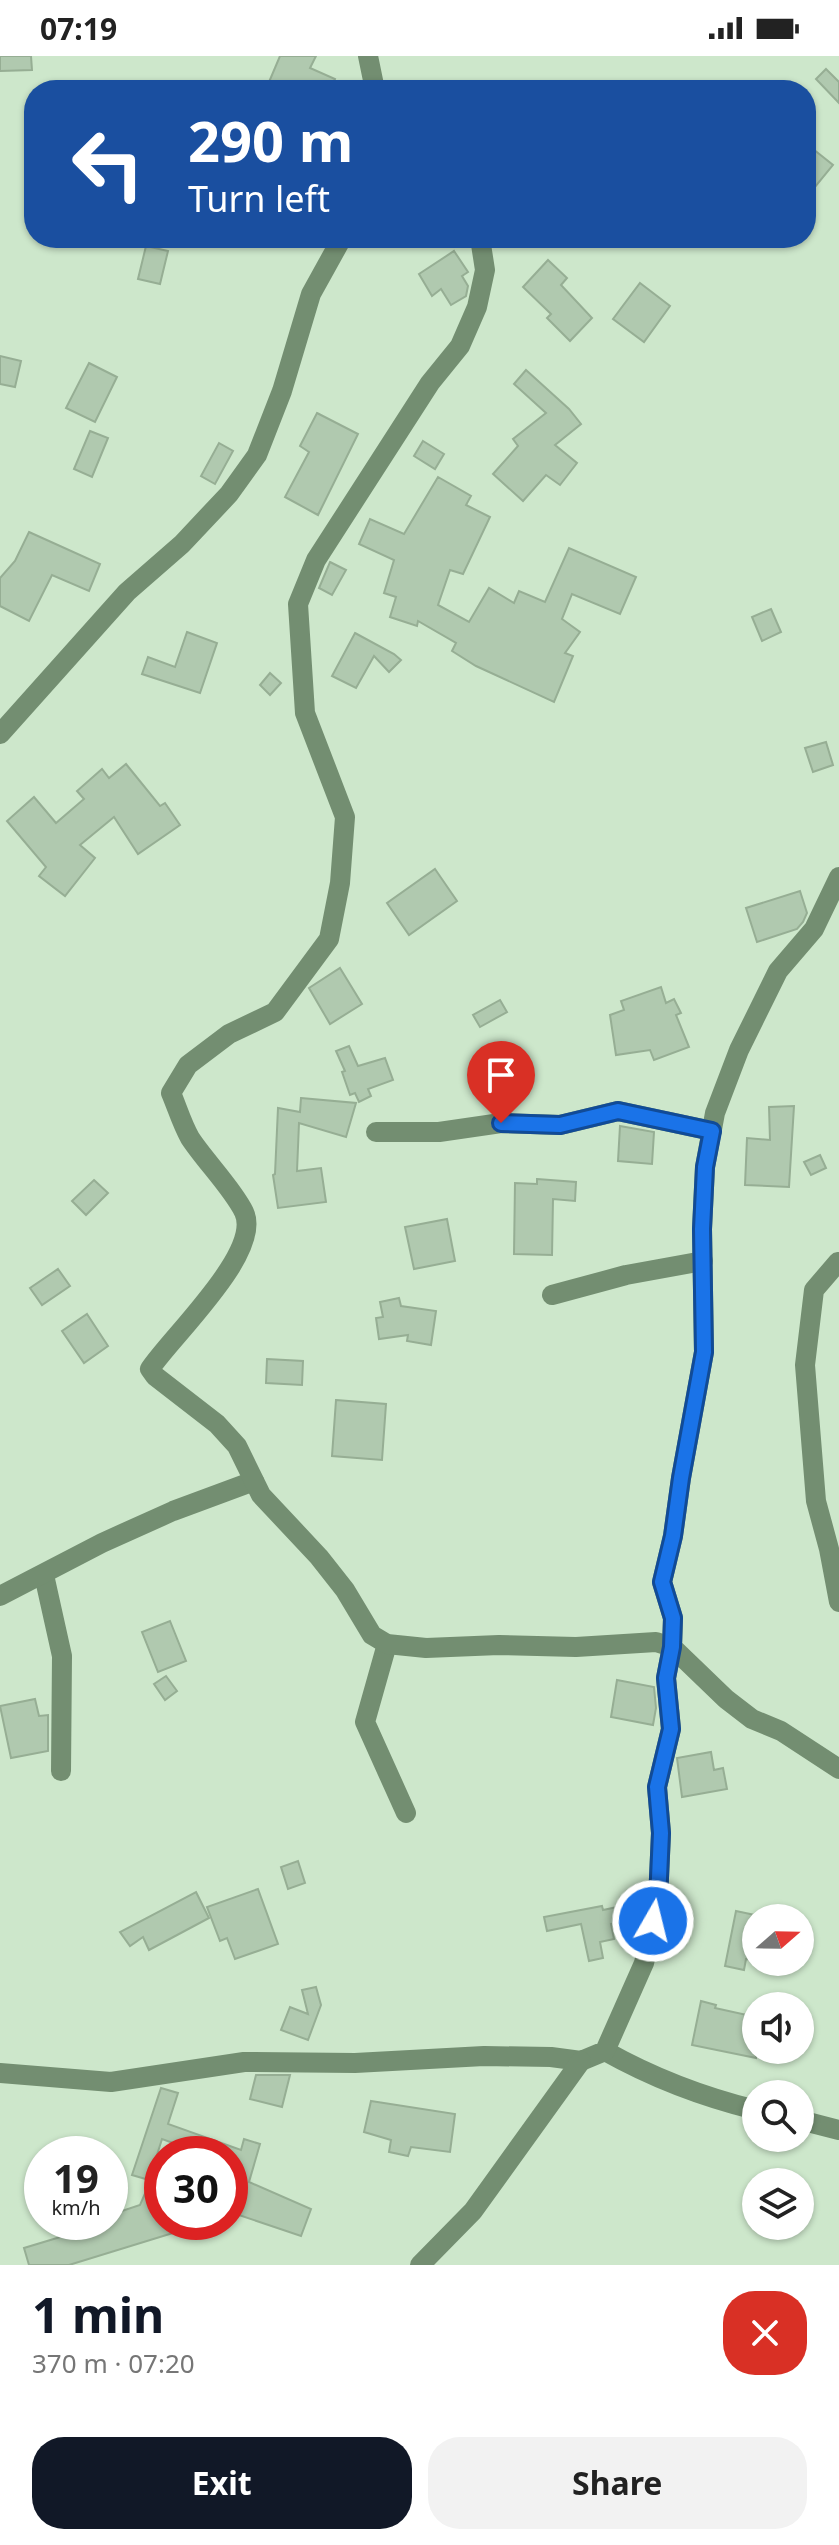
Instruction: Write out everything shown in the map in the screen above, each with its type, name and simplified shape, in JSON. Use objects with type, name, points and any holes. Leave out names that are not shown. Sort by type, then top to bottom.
[{"type":"street","points":[[368,56],[373,80]]},
{"type":"street","points":[[0,734],[127,592],[182,544],[229,494],[257,455],[282,391],[311,294],[336,248]]},
{"type":"street","points":[[482,248],[485,270],[477,307],[460,346],[430,383],[316,560],[298,604],[305,713],[345,817],[340,883],[329,939],[275,1012],[229,1034],[188,1065],[171,1093],[189,1135],[246,1214],[246,1240],[204,1307],[165,1347],[150,1369],[217,1424],[237,1446],[261,1495],[319,1557],[345,1590],[372,1635],[387,1644],[426,1648],[499,1645],[576,1647],[656,1642],[672,1647],[726,1699],[752,1719],[781,1731],[839,1765]]},
{"type":"street","points":[[0,2073],[111,2082],[244,2062],[355,2063],[484,2056],[551,2057],[581,2061],[605,2051],[644,1963],[658,1900],[661,1833],[657,1787],[671,1729],[666,1678],[673,1618],[662,1582],[673,1536],[704,1352],[702,1229],[705,1167],[715,1113],[739,1050],[778,971],[814,929],[839,877]]},
{"type":"street","points":[[376,1132],[439,1132],[501,1123],[560,1125],[618,1111],[712,1131]]},
{"type":"street","points":[[552,1295],[626,1275],[703,1261]]},
{"type":"street","points":[[838,1262],[814,1290],[805,1365],[816,1501],[839,1602]]},
{"type":"street","points":[[0,1596],[102,1543],[173,1511],[254,1481]]},
{"type":"street","points":[[44,1575],[62,1656],[61,1771]]},
{"type":"street","points":[[387,1644],[365,1722],[406,1813]]},
{"type":"street","points":[[605,2051],[642,2072],[717,2101],[742,2107]]},
{"type":"street","points":[[420,2265],[473,2211],[581,2061]]},
{"type":"street","points":[[814,2124],[839,2130]]},
{"type":"building","points":[[0,56],[31,56],[32,70],[0,71]]},
{"type":"building","points":[[280,56],[316,56],[310,68],[335,79],[335,80],[270,80]]},
{"type":"building","points":[[826,69],[839,82],[839,103],[816,79]]},
{"type":"building","points":[[816,151],[833,165],[816,186]]},
{"type":"building","points":[[146,248],[168,251],[160,284],[138,279]]},
{"type":"building","points":[[454,251],[468,272],[462,276],[468,286],[466,296],[451,305],[441,289],[432,296],[419,274]]},
{"type":"building","points":[[548,260],[567,278],[561,285],[592,318],[570,341],[547,318],[551,314],[523,287]]},
{"type":"building","points":[[640,283],[670,306],[644,342],[613,319]]},
{"type":"building","points":[[0,356],[21,361],[15,387],[0,384]]},
{"type":"building","points":[[89,363],[117,377],[95,422],[66,408]]},
{"type":"building","points":[[526,370],[581,424],[555,445],[577,463],[560,485],[546,475],[523,501],[493,474],[518,446],[513,439],[546,413],[514,384]]},
{"type":"building","points":[[317,413],[358,434],[318,515],[285,497],[309,452],[300,446]]},
{"type":"building","points":[[90,431],[108,438],[92,477],[74,469]]},
{"type":"building","points":[[423,441],[444,454],[435,469],[414,456]]},
{"type":"building","points":[[219,443],[233,451],[215,484],[201,476]]},
{"type":"building","points":[[438,477],[471,496],[466,505],[490,517],[463,574],[450,570],[438,605],[469,622],[489,588],[514,603],[519,591],[545,602],[569,548],[636,577],[620,614],[572,594],[562,619],[580,632],[565,653],[573,656],[554,702],[476,666],[452,651],[456,643],[418,621],[417,626],[390,617],[396,597],[384,593],[394,560],[359,544],[370,519],[404,534]]},
{"type":"building","points":[[29,532],[100,564],[89,591],[52,575],[29,621],[0,606],[0,578],[15,561]]},
{"type":"building","points":[[330,562],[346,570],[332,595],[319,588]]},
{"type":"building","points":[[771,609],[781,632],[762,641],[752,617]]},
{"type":"building","points":[[187,632],[217,643],[200,693],[142,674],[148,657],[175,667]]},
{"type":"building","points":[[355,633],[401,660],[389,672],[374,656],[356,688],[332,676]]},
{"type":"building","points":[[270,673],[281,683],[270,695],[260,685]]},
{"type":"building","points":[[826,742],[833,765],[813,772],[805,748]]},
{"type":"building","points":[[126,764],[160,806],[165,803],[180,825],[138,854],[114,817],[80,845],[95,858],[65,896],[39,876],[46,867],[7,821],[34,797],[56,823],[84,799],[77,791],[102,769],[109,778]]},
{"type":"building","points":[[435,869],[457,901],[409,935],[387,903]]},
{"type":"building","points":[[800,891],[807,913],[803,922],[797,929],[757,942],[746,908]]},
{"type":"building","points":[[340,968],[362,1004],[330,1024],[309,988]]},
{"type":"building","points":[[661,987],[666,1003],[674,999],[681,1013],[676,1015],[689,1047],[654,1060],[650,1050],[616,1055],[610,1015],[624,1010],[621,1001]]},
{"type":"building","points":[[500,1000],[507,1012],[480,1027],[473,1015]]},
{"type":"building","points":[[349,1046],[358,1066],[385,1058],[393,1080],[368,1089],[371,1096],[359,1102],[355,1093],[350,1095],[342,1072],[345,1071],[336,1051]]},
{"type":"building","points":[[301,1098],[356,1103],[346,1137],[299,1123],[297,1171],[321,1168],[326,1202],[278,1208],[273,1175],[278,1108],[300,1112]]},
{"type":"building","points":[[794,1106],[789,1187],[745,1185],[747,1138],[770,1140],[769,1107]]},
{"type":"building","points":[[620,1126],[654,1132],[652,1164],[618,1161]]},
{"type":"building","points":[[820,1155],[826,1168],[811,1175],[804,1162]]},
{"type":"building","points":[[537,1179],[576,1182],[575,1201],[553,1199],[552,1255],[514,1254],[515,1183],[537,1184]]},
{"type":"building","points":[[94,1180],[108,1193],[86,1215],[72,1201]]},
{"type":"building","points":[[447,1219],[455,1261],[414,1269],[405,1227]]},
{"type":"building","points":[[58,1269],[70,1286],[42,1305],[30,1288]]},
{"type":"building","points":[[399,1298],[401,1306],[436,1311],[431,1345],[407,1341],[408,1335],[379,1339],[376,1318],[383,1317],[380,1302]]},
{"type":"building","points":[[87,1314],[108,1346],[84,1363],[62,1331]]},
{"type":"building","points":[[267,1359],[303,1361],[302,1385],[266,1383]]},
{"type":"building","points":[[336,1400],[386,1404],[382,1460],[332,1456]]},
{"type":"building","points":[[170,1621],[186,1661],[158,1672],[142,1632]]},
{"type":"building","points":[[166,1676],[177,1691],[165,1700],[154,1684]]},
{"type":"building","points":[[617,1680],[654,1687],[656,1708],[653,1725],[611,1717]]},
{"type":"building","points":[[35,1699],[39,1716],[48,1715],[48,1751],[11,1758],[0,1706]]},
{"type":"building","points":[[711,1752],[714,1770],[723,1768],[727,1789],[682,1797],[677,1758]]},
{"type":"building","points":[[298,1861],[305,1883],[288,1889],[281,1867]]},
{"type":"building","points":[[258,1889],[278,1944],[235,1959],[227,1938],[220,1941],[207,1907]]},
{"type":"building","points":[[196,1892],[209,1918],[149,1950],[143,1937],[130,1946],[120,1932]]},
{"type":"building","points":[[636,1903],[640,1918],[611,1924],[614,1939],[600,1942],[603,1958],[589,1961],[581,1924],[547,1931],[544,1917]]},
{"type":"building","points":[[736,1911],[742,1912],[742,1970],[725,1966]]},
{"type":"building","points":[[316,1987],[321,2005],[308,2040],[281,2030],[290,2007],[308,2014],[302,1990]]},
{"type":"building","points":[[701,2001],[716,2005],[715,2008],[742,2014],[742,2055],[692,2045]]},
{"type":"building","points":[[256,2075],[290,2075],[282,2107],[250,2099]]},
{"type":"building","points":[[161,2088],[178,2093],[168,2124],[202,2136],[145,2136]]},
{"type":"building","points":[[371,2101],[455,2114],[450,2152],[411,2147],[408,2156],[389,2152],[391,2140],[364,2132]]},
{"type":"building","points":[[144,2139],[144,2179],[132,2175]]},
{"type":"building","points":[[248,2140],[260,2144],[249,2182],[311,2209],[301,2236],[248,2218]]},
{"type":"building","points":[[144,2196],[144,2240],[150,2240],[69,2265],[29,2265],[24,2248],[50,2240],[128,2240],[128,2209],[140,2205]]},
{"type":"route","points":[[501,1123],[560,1125],[618,1111],[712,1131],[705,1167],[702,1229],[704,1352],[673,1536],[662,1582],[673,1618],[666,1678],[671,1729],[657,1787],[661,1833],[658,1900],[653,1921]]}]
